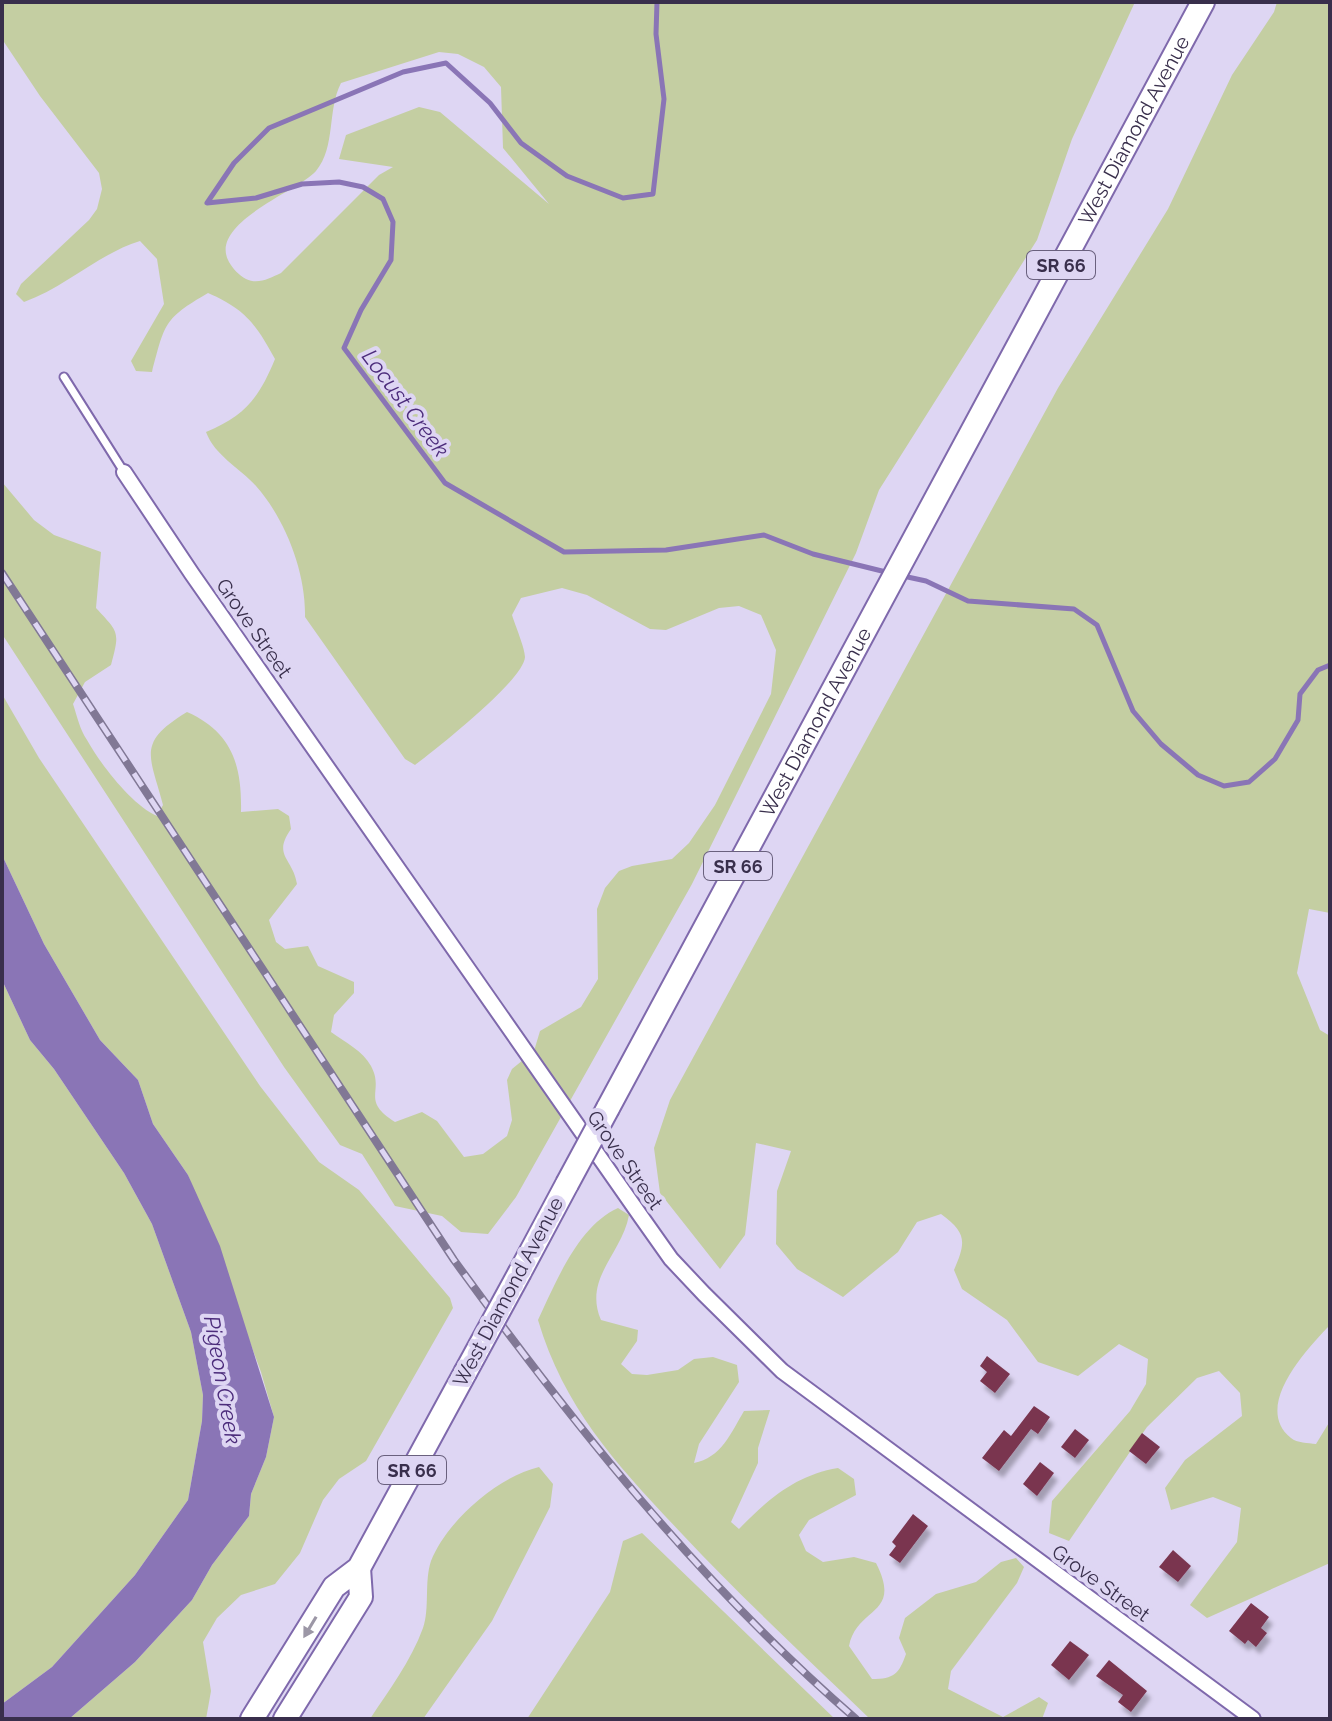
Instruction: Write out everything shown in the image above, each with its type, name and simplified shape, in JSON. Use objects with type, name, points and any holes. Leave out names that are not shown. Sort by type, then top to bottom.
[{"type":"main road","name":"West Diamond Avenue","points":[[252,1719],[334,1587],[359,1568],[1203,2]]},
{"type":"main road","name":"West Diamond Avenue","points":[[285,1719],[361,1597],[359,1568]]},
{"type":"street","name":"Grove Street","points":[[124,472],[201,587],[671,1259],[782,1371],[1253,1719]]},
{"type":"lane","points":[[64,377],[124,472]]},
{"type":"green space","points":[[2,2],[1135,2],[1072,139],[1037,240],[879,490],[856,553],[692,884],[516,1197],[488,1234],[461,1232],[442,1216],[395,1206],[362,1154],[340,1145],[284,1067],[2,634],[2,482],[34,520],[54,535],[101,552],[96,608],[116,633],[116,645],[111,665],[85,682],[73,704],[82,732],[100,761],[137,803],[157,816],[163,805],[151,751],[160,733],[187,712],[215,729],[236,765],[241,812],[278,809],[289,816],[291,829],[283,851],[297,884],[269,920],[276,942],[285,949],[308,946],[318,966],[354,982],[354,993],[334,1015],[331,1032],[368,1061],[375,1075],[378,1108],[395,1122],[422,1112],[437,1121],[464,1157],[483,1154],[507,1136],[512,1120],[507,1080],[512,1069],[534,1051],[540,1031],[581,1007],[598,979],[597,909],[605,888],[619,871],[672,859],[689,843],[715,805],[771,694],[776,650],[761,615],[739,606],[719,608],[666,630],[650,629],[587,595],[562,588],[521,598],[512,615],[525,653],[521,668],[495,697],[426,757],[415,765],[405,759],[305,617],[298,565],[285,531],[267,500],[221,455],[206,432],[241,412],[269,373],[275,359],[255,327],[231,305],[208,293],[182,310],[168,324],[152,372],[136,371],[131,361],[164,304],[157,259],[140,241],[110,254],[39,296],[24,302],[16,294],[21,284],[89,220],[97,209],[102,189],[99,173],[40,96],[2,39]],"holes":[[[439,52],[458,54],[484,67],[501,87],[503,148],[549,204],[440,112],[419,107],[346,135],[339,159],[393,167],[379,175],[281,273],[255,281],[236,272],[229,262],[226,248],[231,234],[258,209],[316,171],[326,151],[341,83]]]},
{"type":"green space","points":[[1277,2],[1330,2],[1330,913],[1309,909],[1297,973],[1320,1030],[1330,1036],[1330,1325],[1287,1379],[1277,1411],[1281,1425],[1296,1441],[1316,1444],[1330,1421],[1330,1563],[1207,1618],[1190,1605],[1237,1542],[1241,1508],[1213,1497],[1171,1510],[1165,1488],[1185,1460],[1242,1416],[1240,1393],[1219,1371],[1197,1378],[1147,1427],[1069,1541],[1049,1533],[1052,1501],[1130,1411],[1146,1384],[1148,1359],[1119,1344],[1078,1376],[1038,1362],[1007,1320],[962,1289],[954,1270],[962,1239],[956,1227],[941,1214],[917,1222],[898,1252],[843,1297],[797,1269],[776,1244],[777,1191],[791,1151],[756,1143],[745,1235],[720,1269],[660,1193],[654,1148],[670,1100],[1058,388],[1168,209],[1232,75],[1274,12]]},
{"type":"green space","points":[[2,694],[39,758],[260,1086],[319,1162],[359,1190],[450,1298],[453,1308],[366,1461],[339,1479],[323,1500],[300,1553],[275,1584],[241,1595],[217,1618],[203,1642],[211,1691],[206,1719],[69,1719],[135,1662],[192,1600],[212,1565],[249,1516],[251,1494],[266,1457],[274,1417],[261,1372],[188,1175],[153,1124],[138,1080],[100,1040],[44,944],[2,855]]},
{"type":"green space","points":[[2,980],[30,1040],[54,1069],[124,1173],[152,1224],[191,1332],[203,1395],[202,1421],[188,1500],[135,1575],[52,1667],[2,1704]]},
{"type":"green space","points":[[618,1208],[629,1215],[600,1279],[597,1305],[601,1320],[638,1330],[637,1341],[621,1364],[632,1374],[647,1375],[678,1370],[694,1359],[713,1357],[737,1365],[739,1382],[699,1444],[694,1463],[718,1450],[744,1411],[770,1410],[758,1448],[758,1463],[731,1522],[739,1529],[772,1498],[796,1482],[823,1471],[838,1468],[854,1479],[856,1495],[809,1520],[799,1535],[806,1551],[823,1562],[854,1557],[876,1563],[884,1593],[876,1609],[854,1633],[849,1646],[872,1679],[891,1676],[901,1666],[906,1654],[899,1638],[905,1618],[936,1594],[976,1582],[1001,1562],[1016,1558],[1024,1567],[1017,1583],[951,1671],[948,1689],[1003,1717],[1039,1697],[1048,1703],[1042,1719],[870,1719],[729,1582],[617,1462],[563,1383],[538,1320],[580,1241],[604,1216]]},
{"type":"green space","points":[[539,1467],[553,1484],[550,1507],[492,1621],[423,1719],[370,1719],[418,1640],[426,1612],[431,1561],[449,1531],[461,1516],[491,1491],[523,1472]]},
{"type":"green space","points":[[642,1533],[835,1719],[527,1719],[610,1592],[623,1541]]},
{"type":"water","name":"Pigeon Creek","points":[[2,855],[44,944],[100,1040],[138,1080],[153,1124],[188,1175],[220,1246],[274,1417],[266,1457],[251,1494],[249,1516],[212,1565],[192,1600],[135,1662],[69,1719],[2,1719],[2,1704],[52,1667],[135,1575],[188,1500],[202,1421],[203,1395],[191,1332],[152,1224],[124,1173],[54,1069],[30,1040],[2,980]]},
{"type":"building","points":[[987,1356],[1010,1374],[995,1393],[980,1381],[987,1372],[980,1366]]},
{"type":"building","points":[[1034,1406],[1050,1417],[1038,1434],[1031,1429],[999,1471],[982,1458],[1004,1430],[1011,1436]]},
{"type":"building","points":[[1075,1429],[1089,1440],[1075,1458],[1061,1447]]},
{"type":"building","points":[[1142,1433],[1160,1447],[1146,1464],[1129,1451]]},
{"type":"building","points":[[1040,1462],[1054,1473],[1037,1496],[1023,1484]]},
{"type":"building","points":[[913,1514],[928,1526],[900,1563],[889,1555],[896,1546],[892,1542]]},
{"type":"building","points":[[1173,1550],[1191,1566],[1178,1582],[1159,1567]]},
{"type":"building","points":[[1251,1603],[1269,1617],[1261,1628],[1267,1633],[1256,1647],[1248,1640],[1245,1644],[1229,1631]]},
{"type":"building","points":[[1070,1641],[1089,1655],[1069,1680],[1051,1665]]},
{"type":"building","points":[[1109,1660],[1147,1691],[1131,1712],[1118,1702],[1123,1695],[1096,1676]]},
{"type":"waterway","name":"Locust Creek","points":[[657,2],[656,34],[664,99],[653,194],[623,198],[567,176],[521,143],[490,103],[446,63],[403,72],[269,128],[234,163],[207,203],[256,198],[302,184],[339,182],[363,187],[383,199],[393,222],[391,260],[361,310],[344,348],[445,483],[564,552],[666,550],[764,535],[813,554],[890,573]]},
{"type":"waterway","name":"Locust Creek","points":[[903,576],[926,581],[968,601],[1074,609],[1097,625],[1133,711],[1161,744],[1198,775],[1224,786],[1249,782],[1275,759],[1298,720],[1300,694],[1318,670],[1330,665]]},
{"type":"railway","points":[[2,573],[454,1260],[499,1321],[593,1442],[692,1558],[799,1668],[856,1719]]}]
